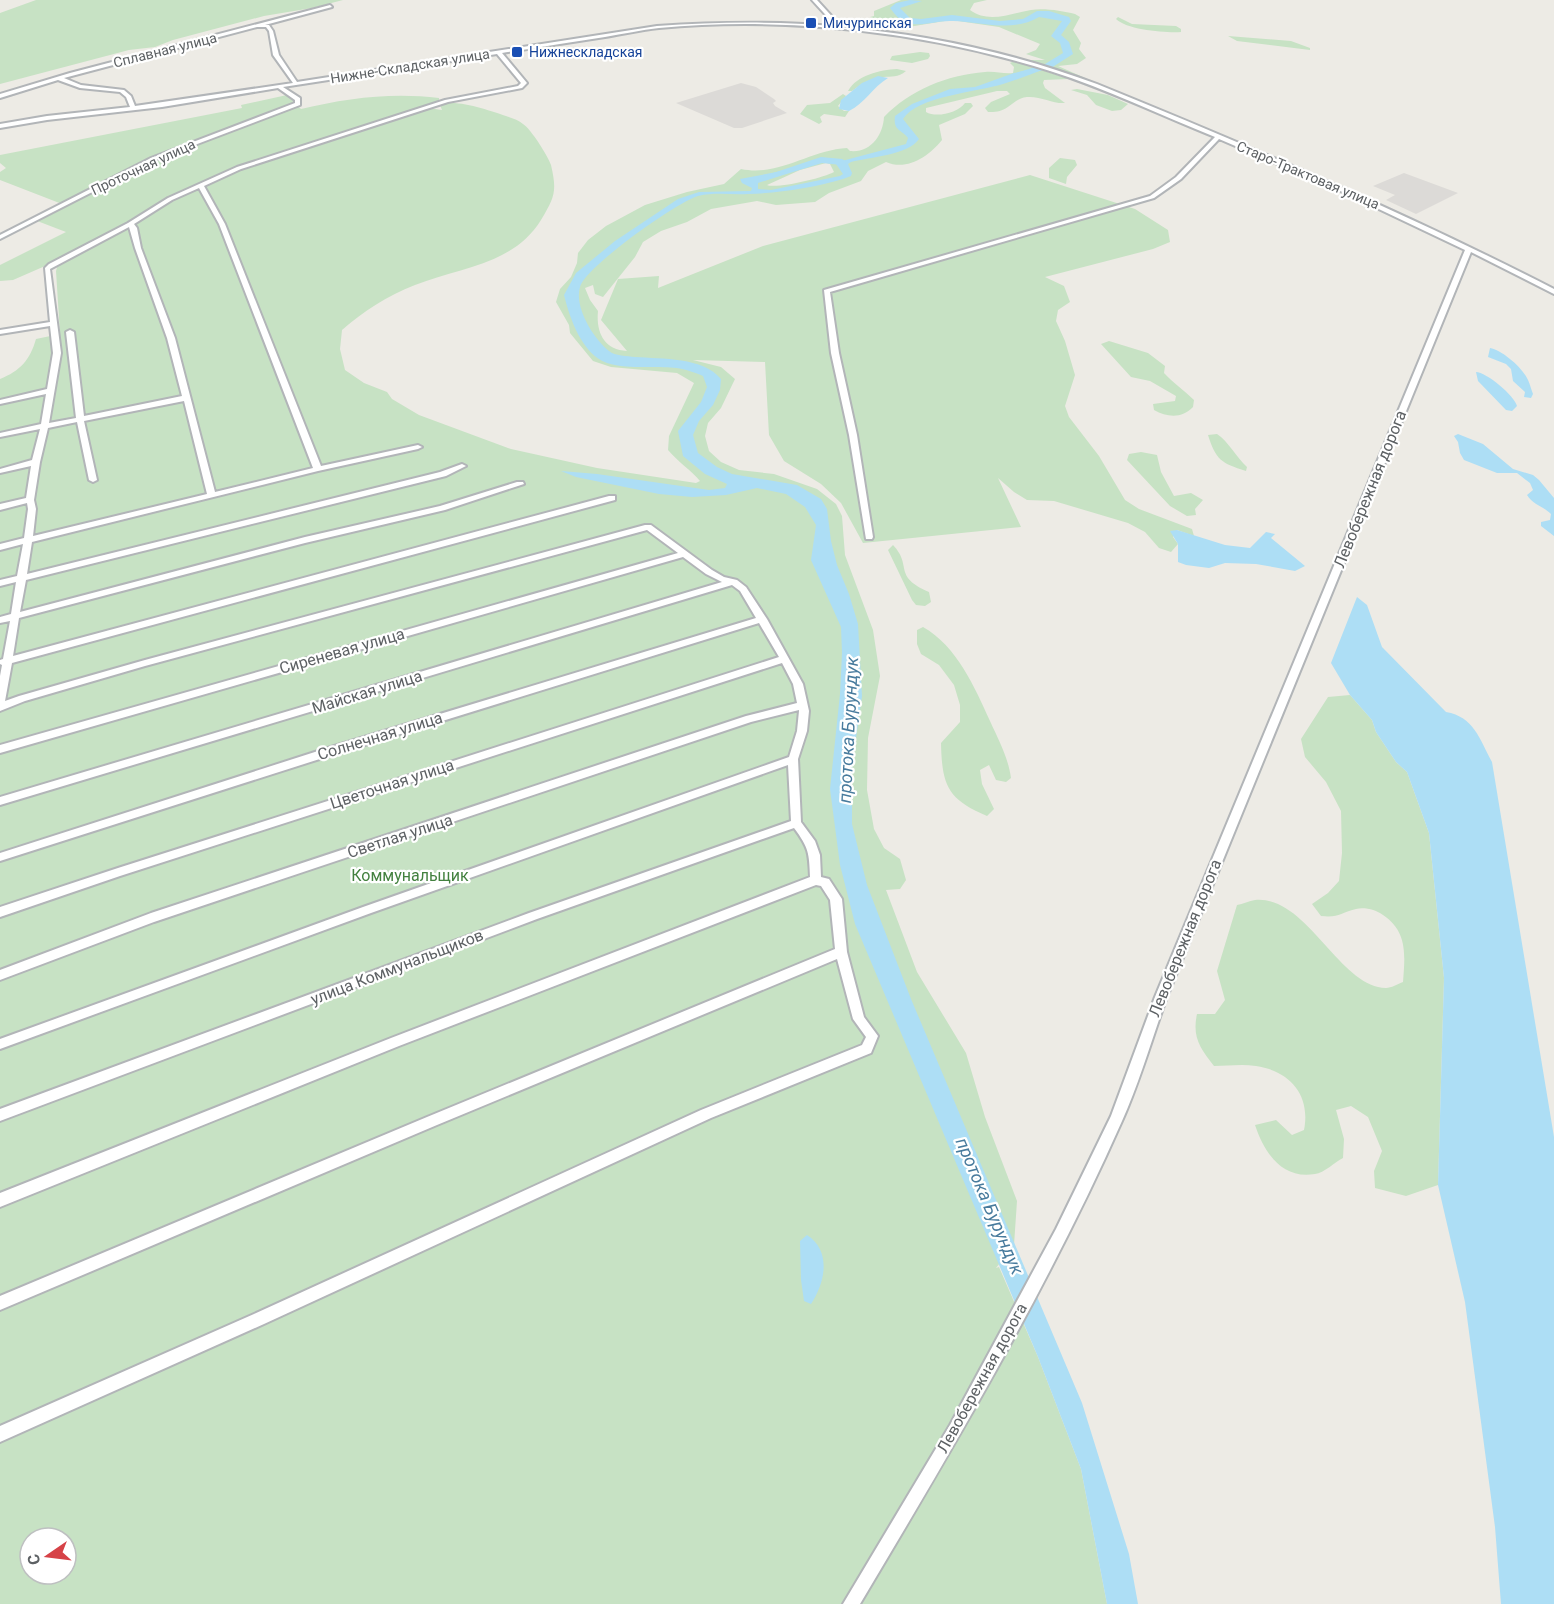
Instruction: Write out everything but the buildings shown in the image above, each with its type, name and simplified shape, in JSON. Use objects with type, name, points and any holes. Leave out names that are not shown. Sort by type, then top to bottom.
[{"type":"street","points":[[814,0],[836,24],[836,28]]},
{"type":"street","name":"Сплавная улица","points":[[0,96],[58,78],[330,6]]},
{"type":"street","name":"Нижне-Складская улица","points":[[0,126],[47,117],[133,109],[669,26],[753,24],[836,28],[966,48],[1034,64]]},
{"type":"street","points":[[258,26],[267,26],[271,31],[276,55],[296,84]]},
{"type":"street","points":[[500,53],[524,83],[520,87],[436,104],[239,168],[170,199],[130,224],[47,269],[57,353],[42,443],[36,462],[30,500],[32,509],[28,540],[4,662],[0,706],[145,663],[648,527],[721,579],[734,582],[743,589],[798,684],[803,705],[802,731],[793,759],[796,823],[810,841],[815,855],[816,880]]},
{"type":"street","name":"Старо-Трактовая улица","points":[[1034,64],[1056,71],[1361,197],[1469,248],[1554,292]]},
{"type":"street","points":[[58,78],[80,86],[122,91],[128,96],[133,109]]},
{"type":"street","name":"Проточная улица","points":[[0,237],[153,159],[298,104],[298,99],[279,87]]},
{"type":"street","points":[[869,537],[853,435],[833,342],[826,291],[1152,197],[1173,185],[1218,137]]},
{"type":"street","points":[[201,186],[222,224],[318,469]]},
{"type":"street","points":[[130,224],[134,228],[138,248],[171,338],[212,496]]},
{"type":"street","name":"Левобережная дорога","points":[[851,1604],[955,1430],[1061,1234],[1117,1118],[1165,986],[1469,248]]},
{"type":"street","points":[[0,332],[54,323]]},
{"type":"street","points":[[70,332],[80,419],[93,480]]},
{"type":"street","points":[[0,402],[50,391]]},
{"type":"street","points":[[0,435],[186,398]]},
{"type":"street","points":[[0,547],[318,469],[418,447]]},
{"type":"street","points":[[0,471],[36,462]]},
{"type":"street","points":[[0,583],[443,474],[462,466]]},
{"type":"street","points":[[0,620],[305,540],[442,508],[520,484]]},
{"type":"street","points":[[4,662],[612,498]]},
{"type":"street","points":[[0,507],[30,500]]},
{"type":"street","name":"Сиреневая улица","points":[[0,748],[685,554]]},
{"type":"street","name":"Майская улица","points":[[0,801],[734,582]]},
{"type":"street","name":"Солнечная улица","points":[[0,857],[322,754],[762,619]]},
{"type":"street","name":"Цветочная улица","points":[[0,912],[784,658]]},
{"type":"street","name":"Светлая улица","points":[[0,975],[151,918],[749,718],[803,705]]},
{"type":"street","points":[[0,1044],[367,909],[793,759]]},
{"type":"street","name":"улица Коммунальщиков","points":[[0,1115],[533,916],[796,823]]},
{"type":"street","points":[[0,1200],[406,1037],[816,880],[825,882],[836,899],[841,952],[859,1018],[872,1035],[867,1049],[706,1114],[248,1324],[0,1434]]},
{"type":"street","points":[[0,1303],[841,952]]},
{"type":"shaded area","points":[[741,83],[756,87],[774,99],[775,106],[787,113],[742,128],[734,128],[676,103]]},
{"type":"shaded area","points":[[1404,173],[1458,193],[1416,214],[1386,200],[1395,195],[1373,186]]},
{"type":"green space","points":[[36,0],[343,0],[264,16],[173,40],[155,47],[129,50],[0,84],[0,13]]},
{"type":"green space","points":[[901,0],[987,0],[974,3],[970,10],[992,17],[1036,9],[1075,14],[1080,17],[1073,30],[1081,43],[1079,49],[1086,58],[1077,64],[1058,66],[1094,82],[1029,60],[1045,60],[1026,54],[1036,50],[1040,44],[999,27],[951,20],[896,29],[870,17],[874,16],[874,11]]},
{"type":"green space","points":[[1118,17],[1132,24],[1176,26],[1181,29],[1181,32],[1137,28],[1121,23],[1116,19]]},
{"type":"green space","points":[[1228,36],[1291,41],[1310,48],[1310,50],[1237,41]]},
{"type":"green space","points":[[929,53],[930,56],[928,59],[912,63],[890,60],[892,56]]},
{"type":"green space","name":"Коммунальщик","points":[[1014,61],[1069,79],[1044,80],[1043,83],[1045,88],[1065,103],[1027,97],[1001,110],[988,112],[985,108],[991,102],[1010,94],[1007,91],[997,91],[926,108],[926,112],[935,115],[952,112],[965,103],[971,103],[973,106],[965,114],[939,125],[942,140],[917,161],[902,165],[886,162],[868,171],[861,181],[829,193],[815,202],[776,205],[757,201],[711,209],[687,222],[661,231],[643,242],[635,257],[603,297],[595,294],[593,285],[585,288],[598,311],[598,326],[603,338],[612,347],[627,351],[601,320],[618,279],[659,276],[658,288],[763,246],[1030,175],[1135,209],[1168,230],[1170,242],[1153,249],[1045,277],[1064,286],[1070,302],[1058,310],[1056,321],[1065,341],[1075,375],[1065,406],[1069,417],[1099,456],[1125,500],[1139,509],[1192,529],[1194,536],[1177,530],[1173,537],[1178,544],[1171,552],[1159,548],[1145,532],[1128,523],[1054,501],[1027,500],[998,478],[1021,527],[863,543],[841,503],[821,484],[784,461],[769,435],[765,362],[693,360],[721,367],[735,379],[721,408],[708,423],[705,436],[709,451],[721,462],[739,470],[774,474],[817,489],[836,504],[842,516],[845,555],[873,630],[880,676],[868,738],[867,790],[874,829],[884,848],[900,859],[906,880],[900,889],[886,890],[917,972],[966,1053],[985,1117],[1017,1201],[1014,1245],[996,1268],[999,1267],[1038,1357],[1081,1469],[1107,1604],[0,1604],[0,379],[23,364],[31,353],[36,339],[60,334],[56,271],[58,264],[52,263],[13,280],[0,281],[0,265],[66,232],[32,219],[62,204],[0,180],[0,172],[6,168],[0,163],[0,155],[242,108],[241,105],[287,95],[301,109],[370,97],[422,96],[439,98],[439,101],[421,107],[442,110],[440,105],[447,103],[464,104],[517,120],[535,137],[551,165],[554,181],[553,194],[541,220],[516,247],[501,256],[405,289],[359,316],[342,330],[340,349],[345,370],[364,383],[387,392],[392,399],[419,415],[511,449],[597,468],[696,483],[700,481],[668,450],[669,436],[694,383],[677,373],[611,367],[593,361],[570,333],[569,325],[556,302],[560,289],[571,277],[577,263],[578,253],[588,240],[606,226],[645,205],[724,184],[741,169],[768,169],[833,150],[864,149],[870,146],[878,136],[884,117],[894,107],[917,92],[957,76],[989,72],[1013,73],[1014,67],[1010,63]],"holes":[[[830,164],[834,172],[820,177],[780,186],[767,185],[800,170]]]},
{"type":"green space","points":[[897,69],[906,71],[897,76],[871,80],[848,91],[863,77],[876,72]]},
{"type":"green space","points":[[1071,90],[1108,95],[1128,104],[1121,110],[1112,111],[1096,105],[1087,95]]},
{"type":"green space","points":[[843,94],[846,96],[838,106],[844,111],[849,111],[845,117],[824,114],[820,117],[822,122],[819,124],[800,114],[807,105],[830,103]]},
{"type":"green space","points":[[1060,158],[1075,160],[1077,165],[1067,177],[1066,184],[1049,178],[1049,168]]},
{"type":"green space","points":[[1109,341],[1148,353],[1165,366],[1164,373],[1194,400],[1193,407],[1175,416],[1154,410],[1153,404],[1175,401],[1176,396],[1150,381],[1131,377],[1101,344]]},
{"type":"green space","points":[[1217,434],[1247,467],[1246,471],[1225,463],[1217,455],[1208,435]]},
{"type":"green space","points":[[1141,452],[1157,455],[1161,472],[1174,496],[1191,493],[1203,500],[1195,509],[1196,515],[1187,516],[1170,506],[1127,460],[1129,454]]},
{"type":"green space","points":[[893,545],[899,552],[907,576],[929,592],[931,602],[925,606],[916,605],[912,600],[888,550]]},
{"type":"green space","points":[[923,627],[946,645],[964,669],[1000,742],[1010,770],[1011,778],[1006,782],[996,780],[989,765],[980,770],[982,784],[994,809],[987,816],[955,797],[945,780],[941,743],[960,722],[960,705],[954,685],[939,665],[921,654],[917,644],[917,630]]},
{"type":"green space","points":[[1350,695],[1372,720],[1376,732],[1396,762],[1407,772],[1429,833],[1444,978],[1438,1185],[1406,1196],[1375,1188],[1374,1171],[1382,1151],[1368,1117],[1351,1106],[1336,1110],[1344,1139],[1343,1158],[1326,1170],[1303,1175],[1293,1173],[1276,1162],[1269,1154],[1255,1125],[1276,1120],[1292,1135],[1304,1130],[1305,1117],[1301,1096],[1288,1079],[1268,1069],[1251,1065],[1214,1066],[1201,1048],[1196,1036],[1197,1014],[1215,1014],[1225,1000],[1217,971],[1237,905],[1253,900],[1274,902],[1291,912],[1307,925],[1353,973],[1369,984],[1386,988],[1403,982],[1404,953],[1401,937],[1397,929],[1383,915],[1363,908],[1336,916],[1321,916],[1312,904],[1328,893],[1339,881],[1342,853],[1341,811],[1326,782],[1305,757],[1301,739],[1328,697]]},
{"type":"water","points":[[1039,68],[1042,70],[1003,84],[934,100],[910,111],[903,119],[919,139],[898,152],[851,162],[848,164],[851,176],[796,190],[711,194],[687,201],[653,222],[614,251],[586,278],[580,287],[579,295],[586,322],[597,338],[612,353],[681,360],[704,367],[721,379],[720,390],[713,405],[699,421],[693,435],[698,453],[717,467],[732,474],[797,485],[821,499],[827,509],[837,565],[858,624],[862,696],[852,766],[852,824],[867,885],[911,999],[1082,1403],[1129,1554],[1138,1604],[1107,1604],[1081,1469],[1038,1357],[855,924],[840,865],[830,789],[840,694],[841,627],[811,560],[816,525],[805,507],[786,494],[757,488],[726,495],[692,497],[659,494],[576,477],[561,471],[709,490],[725,488],[727,484],[705,474],[683,456],[678,431],[701,402],[707,387],[703,376],[674,368],[616,365],[598,358],[578,335],[564,295],[576,273],[615,241],[678,199],[699,192],[751,191],[752,188],[742,183],[740,179],[787,170],[790,172],[758,183],[758,189],[771,190],[840,176],[843,174],[836,164],[838,162],[906,144],[908,138],[896,127],[895,116],[912,104],[950,89],[975,87],[1014,73]]},
{"type":"water","points":[[878,76],[888,78],[855,108],[849,111],[839,109],[841,100],[862,83]]},
{"type":"water","points":[[1490,348],[1506,356],[1522,370],[1533,394],[1531,398],[1524,397],[1525,392],[1513,381],[1511,369],[1506,364],[1488,357]]},
{"type":"water","points":[[1476,372],[1500,385],[1517,406],[1512,411],[1506,410],[1478,381]]},
{"type":"water","points":[[1458,434],[1483,444],[1513,469],[1533,475],[1539,480],[1554,498],[1554,536],[1541,526],[1541,522],[1550,520],[1551,514],[1527,495],[1533,490],[1530,483],[1517,473],[1497,473],[1464,460],[1454,436]]},
{"type":"water","points":[[1177,530],[1225,545],[1250,548],[1266,532],[1275,534],[1271,538],[1305,566],[1295,571],[1256,564],[1225,563],[1209,568],[1186,565],[1178,562],[1178,544],[1170,531]]},
{"type":"water","points":[[1357,597],[1367,605],[1382,647],[1446,712],[1463,719],[1475,730],[1492,762],[1554,1137],[1554,1604],[1501,1604],[1495,1527],[1465,1302],[1438,1185],[1444,978],[1429,833],[1407,772],[1396,762],[1376,732],[1372,720],[1350,695],[1331,663]]},
{"type":"water","points":[[807,1235],[820,1250],[824,1268],[820,1287],[811,1304],[804,1301],[801,1280],[800,1241]]},
{"type":"waterway","name":"протока Бурундук","points":[[918,1],[894,8],[907,20],[921,22],[952,18],[1000,24],[1025,21],[1037,14],[1049,14],[1066,19],[1067,21],[1056,36],[1064,42],[1068,54],[1048,66],[1022,74]]},
{"type":"waterway","points":[[764,178],[821,160],[842,162]]},
{"type":"place","name":"Мичуринская","points":[[811,23]]},
{"type":"place","name":"Нижнескладская","points":[[517,52]]}]
